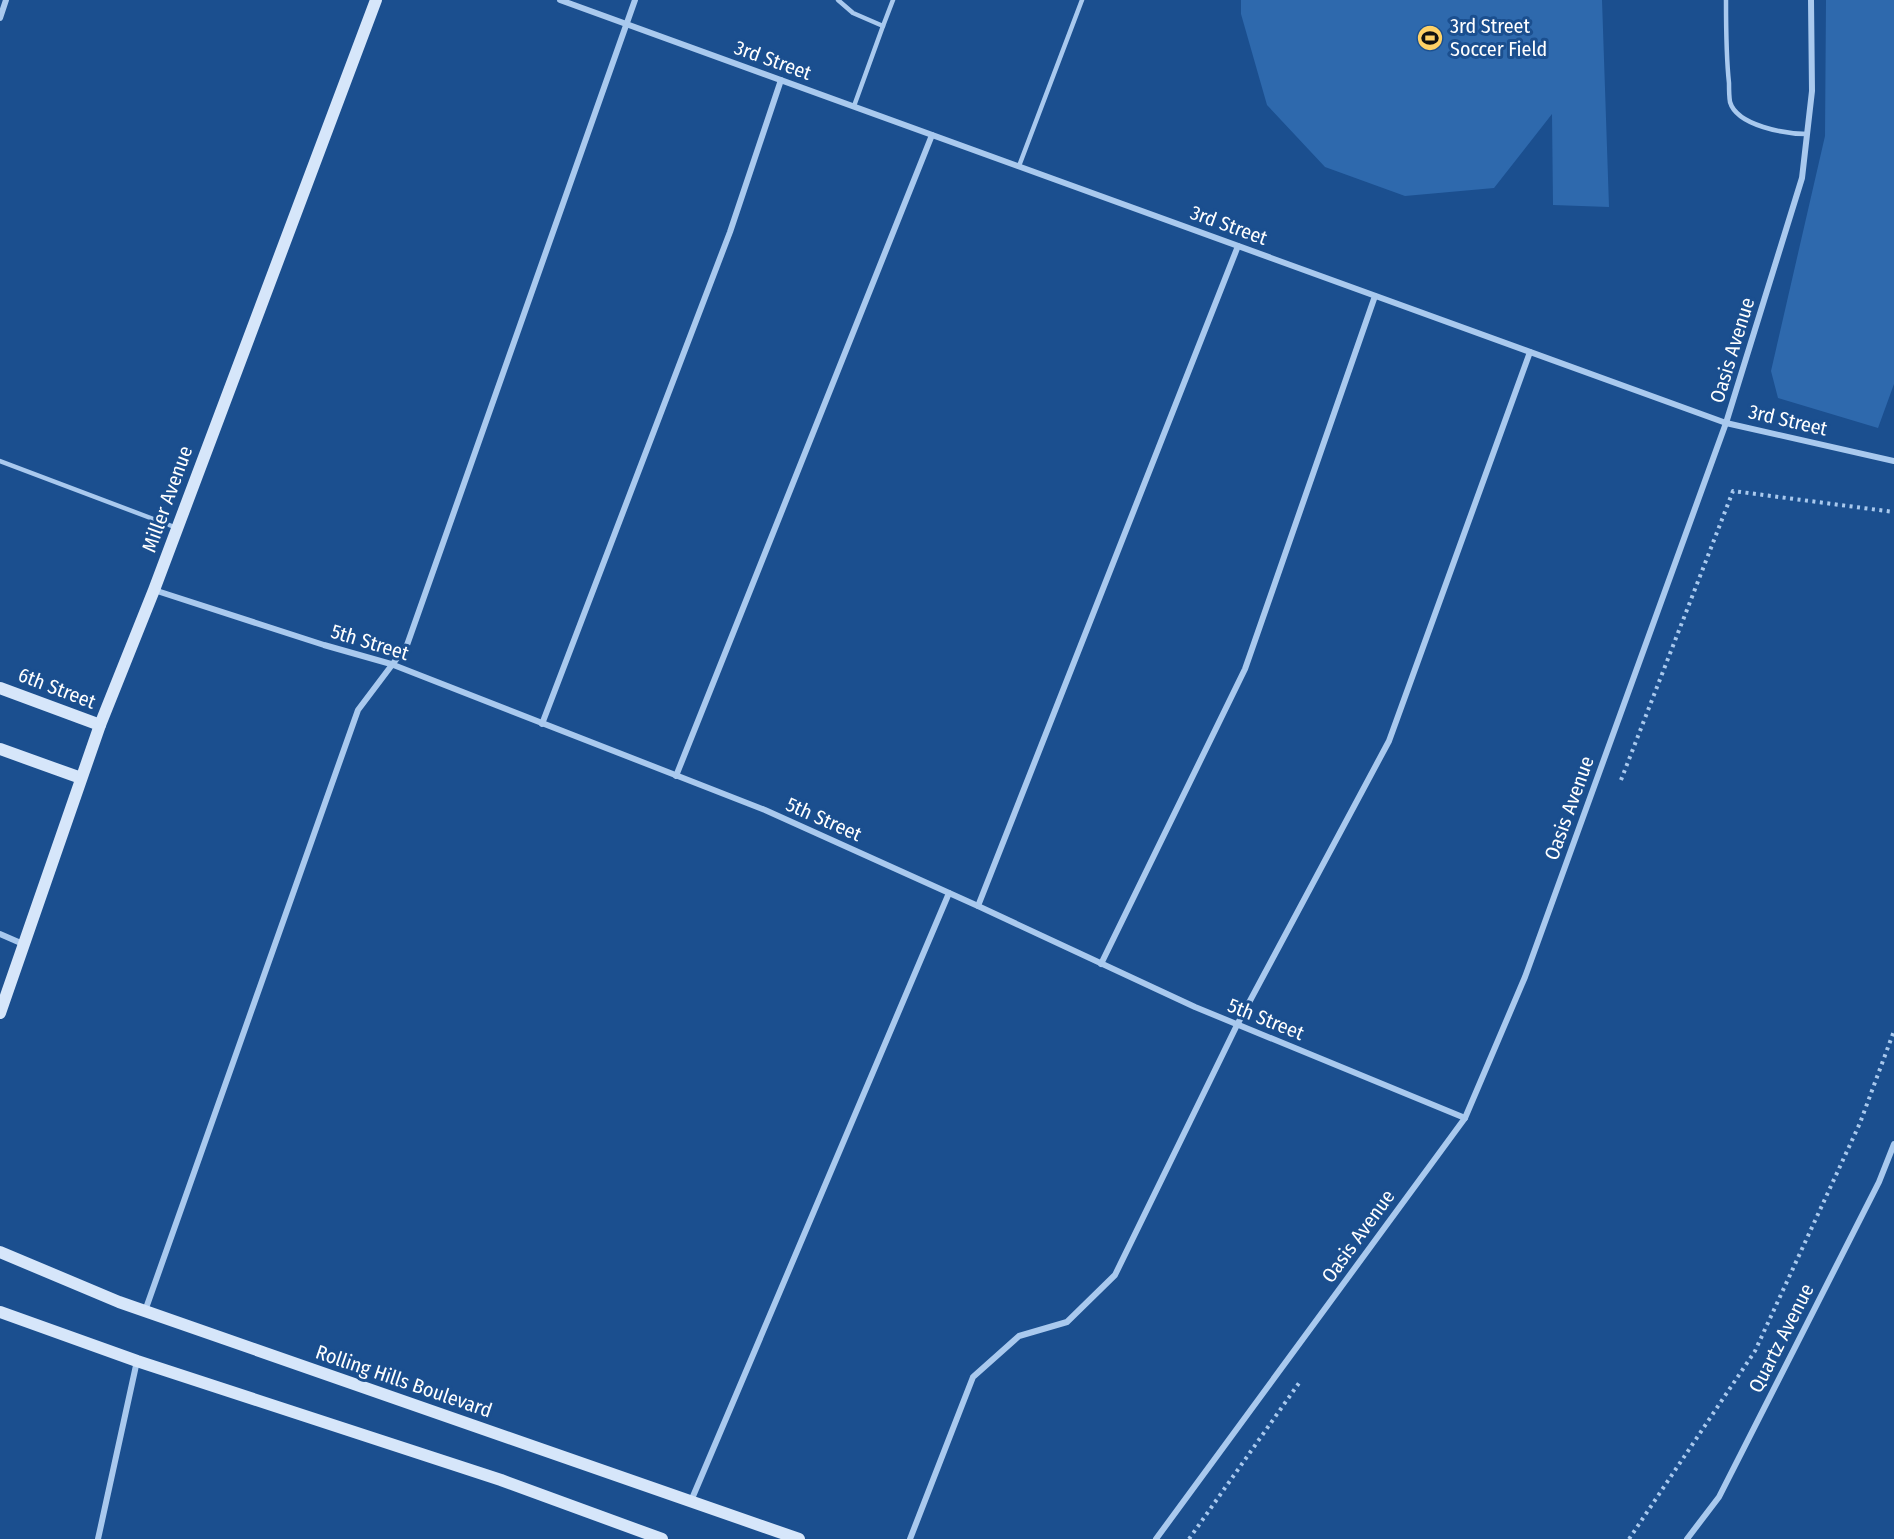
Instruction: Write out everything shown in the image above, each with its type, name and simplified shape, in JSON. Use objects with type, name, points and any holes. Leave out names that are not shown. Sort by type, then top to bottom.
[{"type":"main road","name":"Miller Avenue","points":[[0,1013],[100,725],[154,590],[376,0]]},
{"type":"main road","name":"6th Street","points":[[0,688],[100,725]]},
{"type":"main road","points":[[0,749],[81,778]]},
{"type":"main road","name":"Rolling Hills Boulevard","points":[[0,1252],[145,1311],[799,1539]]},
{"type":"main road","points":[[0,1312],[137,1361],[501,1480],[662,1539]]},
{"type":"street","points":[[0,18],[6,0]]},
{"type":"street","name":"3rd Street","points":[[560,0],[1726,423],[1894,461]]},
{"type":"street","points":[[145,1311],[358,710],[407,645],[635,0]]},
{"type":"street","name":"Oasis Avenue","points":[[1156,1539],[1465,1118],[1525,977],[1726,423],[1802,178],[1812,91],[1811,0]]},
{"type":"street","points":[[542,724],[730,232],[781,80]]},
{"type":"street","points":[[675,776],[932,135]]},
{"type":"street","points":[[978,906],[1238,246]]},
{"type":"street","points":[[1101,964],[1245,669],[1375,296]]},
{"type":"street","points":[[910,1539],[974,1377],[1019,1336],[1067,1322],[1115,1275],[1237,1025],[1389,741],[1530,352]]},
{"type":"street","name":"5th Street","points":[[154,590],[324,645],[391,664],[765,810],[1237,1025],[1465,1118]]},
{"type":"street","points":[[691,1502],[949,893]]},
{"type":"street","points":[[0,934],[23,944]]},
{"type":"street","name":"Quartz Avenue","points":[[1687,1539],[1719,1497],[1879,1182],[1894,1144]]},
{"type":"street","points":[[98,1539],[137,1361]]},
{"type":"lane","points":[[838,0],[853,14],[883,26]]},
{"type":"lane","points":[[854,106],[893,0]]},
{"type":"lane","points":[[1020,166],[1082,0]]},
{"type":"lane","points":[[1726,0],[1731,103],[1739,115],[1767,128],[1790,134],[1807,134]]},
{"type":"lane","points":[[0,461],[177,528]]},
{"type":"path","points":[[1629,1539],[1755,1351],[1860,1123],[1894,1031]]},
{"type":"shaded area","points":[[1241,0],[1602,0],[1609,207],[1553,205],[1552,114],[1494,188],[1405,196],[1325,167],[1267,105],[1241,14]]},
{"type":"shaded area","points":[[1826,0],[1894,0],[1894,384],[1878,428],[1778,398],[1771,371],[1825,136]]},
{"type":"place","name":"3rd Street Soccer Field","points":[[1430,38]]}]
